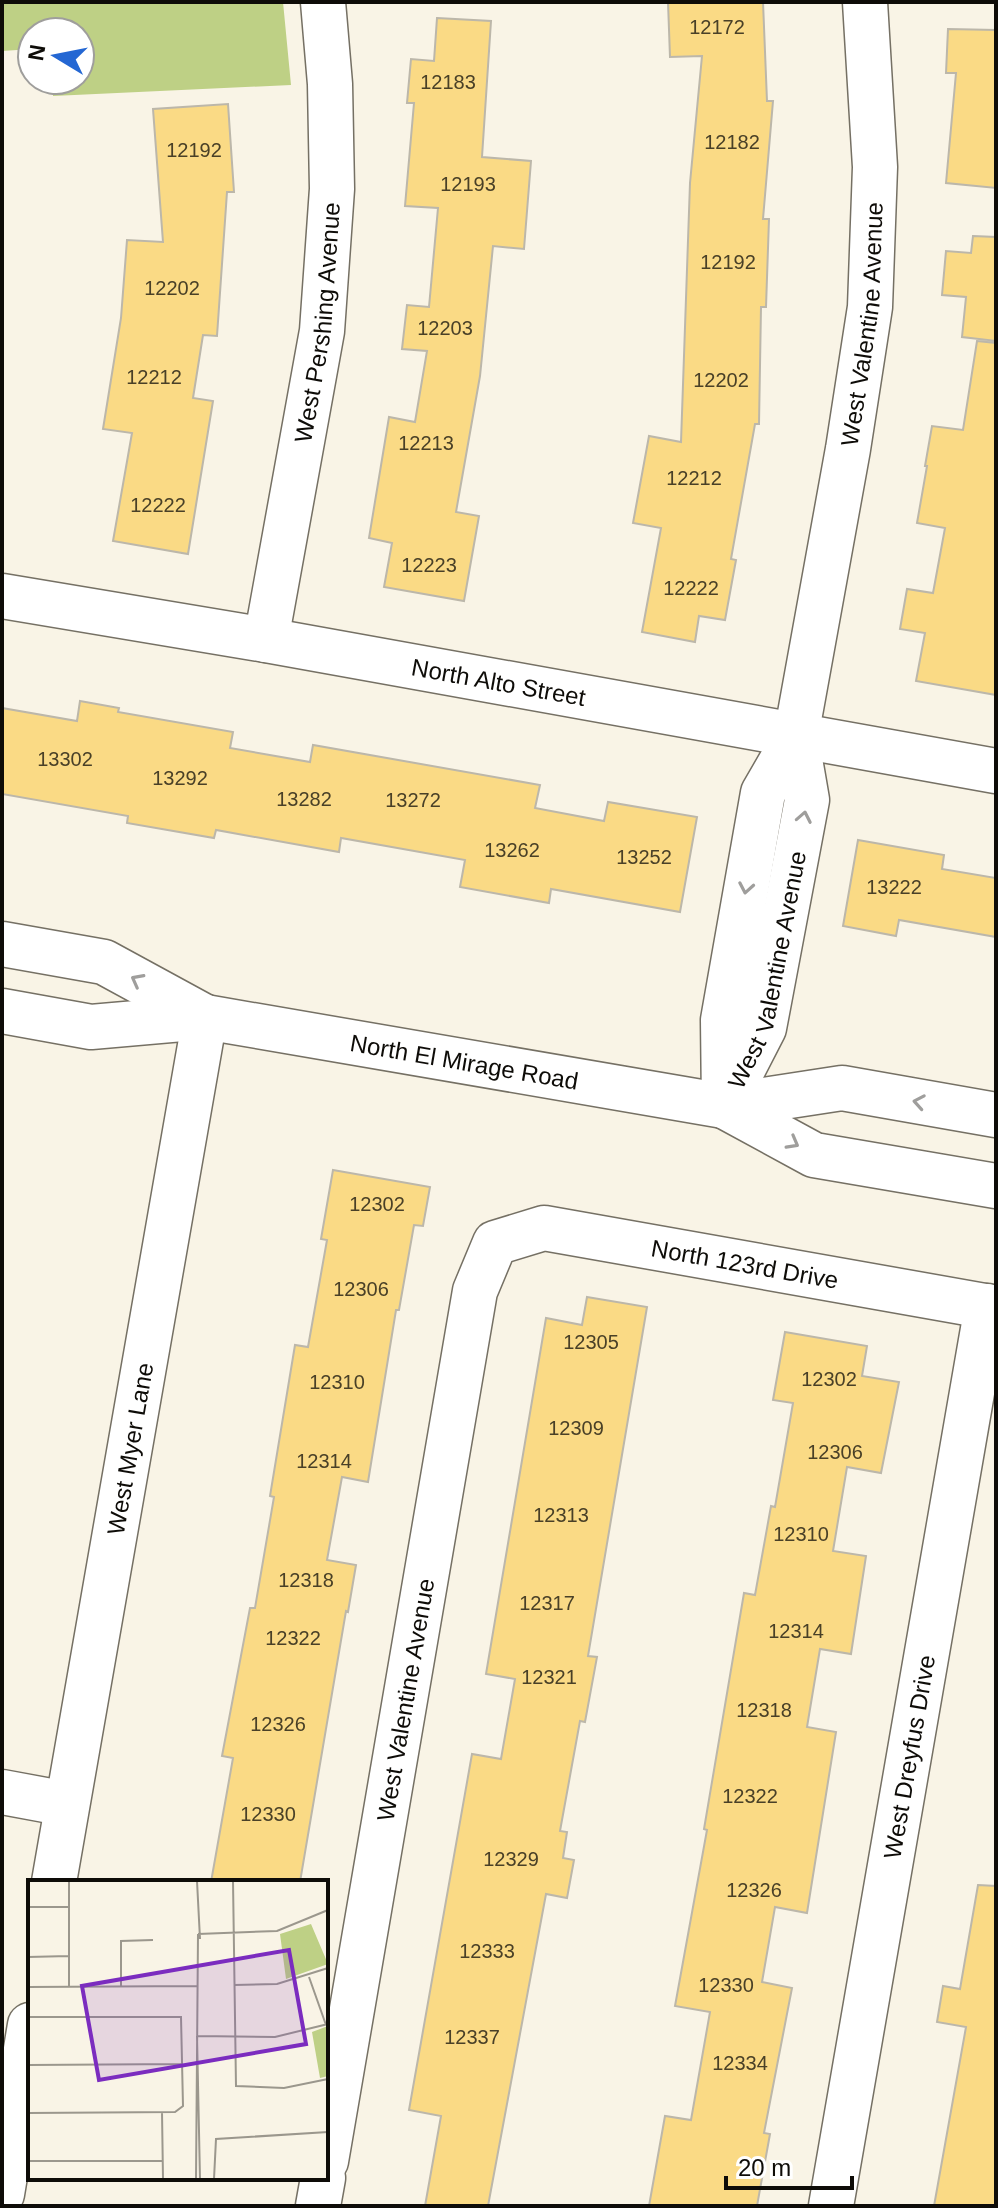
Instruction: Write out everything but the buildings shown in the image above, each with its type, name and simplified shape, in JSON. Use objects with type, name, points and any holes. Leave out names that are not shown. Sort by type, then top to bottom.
[{"type":"street","name":"West Pershing Avenue","points":[[266,640],[322,331],[332,189],[330,84],[323,2]]},
{"type":"street","name":"West Valentine Avenue","points":[[724,1106],[723,1020],[763,793],[796,736],[848,449],[870,307],[875,167],[865,2]]},
{"type":"street","name":"North Alto Street","points":[[2,596],[266,640],[996,771]]},
{"type":"street","name":"North El Mirage Road","points":[[2,944],[104,962],[205,1017]]},
{"type":"street","name":"North El Mirage Road","points":[[2,1011],[91,1027],[205,1017],[724,1106],[842,1088],[996,1115]]},
{"type":"street","name":"West Myer Lane","points":[[54,1880],[205,1017]]},
{"type":"street","name":"North El Mirage Road","points":[[724,1106],[814,1155],[996,1186]]},
{"type":"street","name":"North 123rd Drive","points":[[495,1243],[544,1228],[992,1307]]},
{"type":"street","name":"West Valentine Avenue","points":[[328,2149],[475,1291],[495,1243]]},
{"type":"street","name":"West Dreyfus Drive","points":[[831,2206],[992,1307]]},
{"type":"street","points":[[2,1792],[67,1804]]},
{"type":"street","points":[[2,2194],[28,2037]]},
{"type":"street","points":[[318,2206],[323,2180]]},
{"type":"green space","points":[[2,2],[283,2],[291,85],[96,94],[96,16],[16,16],[16,50],[2,51]]}]
